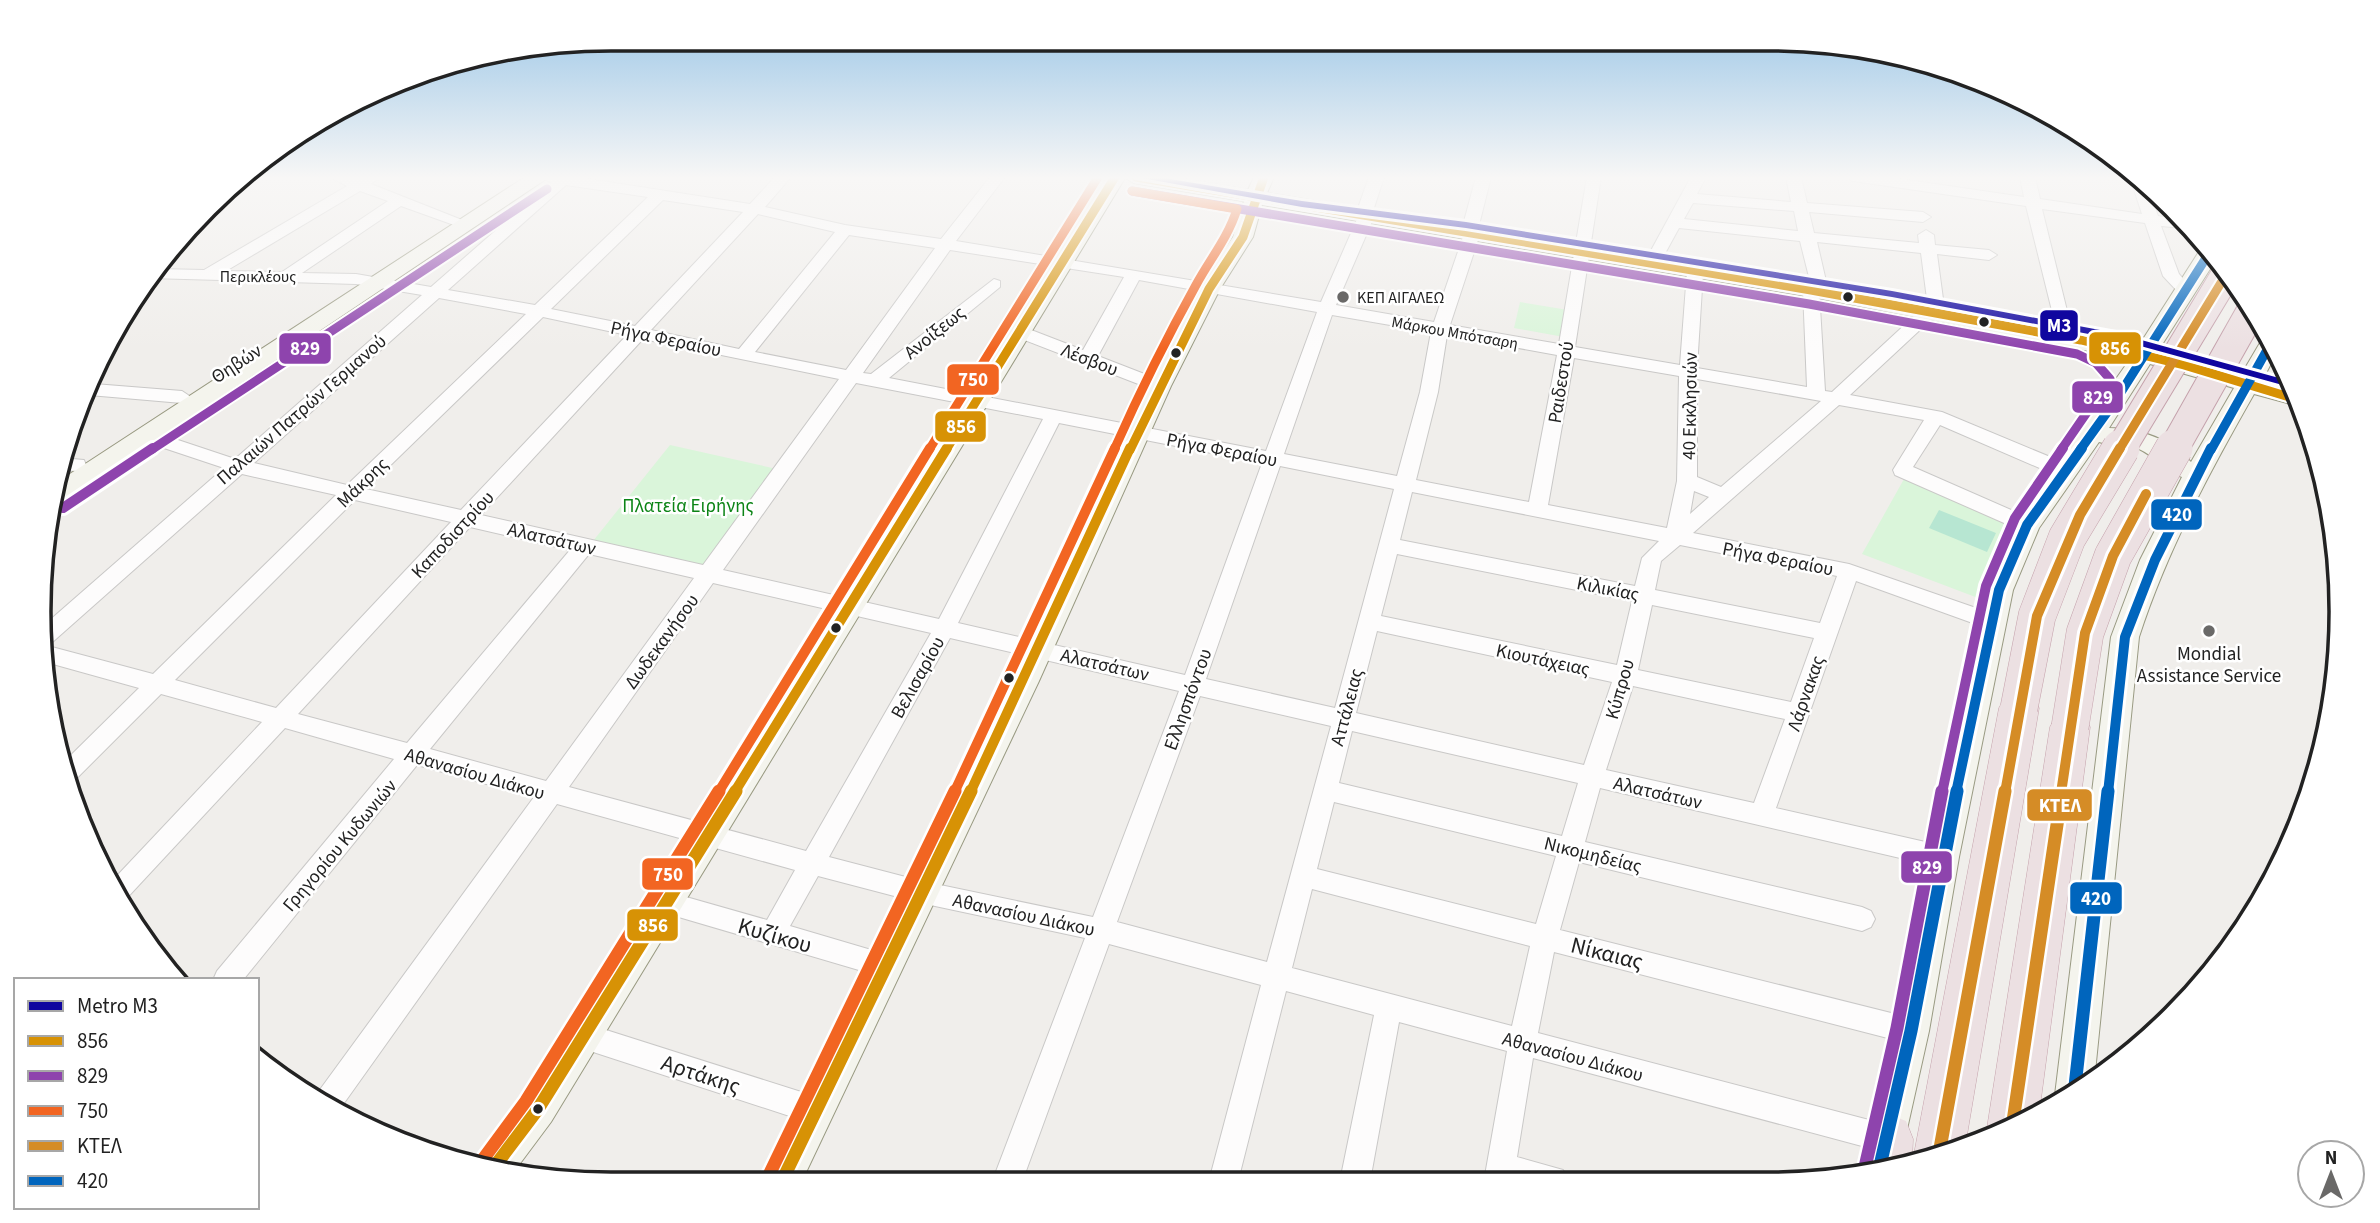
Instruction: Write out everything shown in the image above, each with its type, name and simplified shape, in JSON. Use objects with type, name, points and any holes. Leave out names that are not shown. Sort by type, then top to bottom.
[{"type":"highway","points":[[1941,1145],[2037,616],[2067,538],[2222,282]]},
{"type":"highway","points":[[2014,1116],[2085,633],[2113,556],[2247,319]]},
{"type":"main road","name":"Θηβών","points":[[65,490],[371,282],[435,234]]},
{"type":"main road","name":"Θηβών","points":[[70,465],[448,234]]},
{"type":"main road","points":[[499,1160],[538,1109],[584,1036],[1081,234]]},
{"type":"main road","points":[[786,1172],[1039,648],[1159,386],[1209,289],[1239,245],[1243,234]]},
{"type":"main road","points":[[1496,234],[1695,272],[1814,286]]},
{"type":"main road","points":[[1583,249],[1656,256],[1814,286],[2062,323],[2090,335],[2114,358],[2123,386]]},
{"type":"main road","points":[[1884,1159],[1999,590],[2027,525],[2123,386],[2205,260]]},
{"type":"main road","points":[[2090,335],[2148,329],[2177,303]]},
{"type":"main road","points":[[2177,303],[2187,334],[2213,360]]},
{"type":"main road","points":[[1933,305],[2090,335],[2146,349],[2213,360],[2285,394]]},
{"type":"main road","points":[[2123,386],[2148,372],[2250,352],[2260,343]]},
{"type":"main road","points":[[2146,349],[2184,365],[2279,381]]},
{"type":"main road","points":[[2076,1081],[2125,636],[2159,548],[2266,353]]},
{"type":"main road","points":[[2184,365],[2230,418]]},
{"type":"main road","points":[[2230,418],[2265,398],[2288,399]]},
{"type":"main road","points":[[2073,459],[2088,440],[2107,436],[2150,444],[2166,452],[2181,466],[2188,478],[2188,493]]},
{"type":"street","points":[[207,275],[276,234]]},
{"type":"street","points":[[288,275],[349,234]]},
{"type":"street","name":"Παλαιών Πατρών Γερμανού","points":[[52,631],[434,293],[496,234]]},
{"type":"street","name":"Μάκρης","points":[[73,767],[351,492],[619,234]]},
{"type":"street","name":"Καποδιστρίου","points":[[123,887],[731,234]]},
{"type":"street","points":[[743,355],[842,234]]},
{"type":"street","name":"Μάρκου Μπότσαρη","points":[[874,234],[1064,262],[1688,372],[1830,388],[1936,416],[2073,459]]},
{"type":"street","name":"Δωδεκανήσου","points":[[332,1097],[954,234]]},
{"type":"street","name":"Ελλησπόντου","points":[[1011,1172],[1193,684],[1326,309],[1357,234]]},
{"type":"street","name":"Αττάλειας","points":[[1225,1172],[1429,392],[1440,329],[1471,234]]},
{"type":"street","name":"Ραιδεστού","points":[[1537,510],[1585,234]]},
{"type":"street","points":[[1656,256],[1668,234]]},
{"type":"street","points":[[1779,234],[1989,255]]},
{"type":"street","points":[[1926,234],[1933,305]]},
{"type":"street","points":[[2041,234],[2062,323]]},
{"type":"street","points":[[2157,234],[2177,303]]},
{"type":"street","points":[[1807,237],[1830,388]]},
{"type":"street","name":"40 Εκκλησιών","points":[[1675,538],[1687,481],[1688,372],[1695,272]]},
{"type":"street","name":"Περικλέους","points":[[164,274],[288,275],[371,282]]},
{"type":"street","points":[[1088,358],[1133,276]]},
{"type":"street","name":"Ρήγα Φεραίου","points":[[371,282],[539,312],[874,381],[1849,571],[1992,622]]},
{"type":"street","name":"Ανοίξεως","points":[[874,381],[994,284]]},
{"type":"street","name":"Κύπρου","points":[[1499,1172],[1535,972],[1592,776],[1625,677],[1651,558],[1725,496],[1830,388],[1933,305]]},
{"type":"street","name":"Λέσβου","points":[[1020,332],[1159,386]]},
{"type":"street","points":[[96,390],[182,397]]},
{"type":"street","name":"Βελισαρίου","points":[[772,935],[945,627],[1054,415]]},
{"type":"street","points":[[1936,416],[1902,470],[2027,525]]},
{"type":"street","name":"Αλατσάτων","points":[[147,436],[236,466],[1039,648],[1943,858]]},
{"type":"street","points":[[1687,481],[1725,496]]},
{"type":"street","name":"Κιλικίας","points":[[1390,545],[1826,632]]},
{"type":"street","name":"Γρηγορίου Κυδωνιών","points":[[228,978],[584,546]]},
{"type":"street","name":"Λάρνακας","points":[[1762,816],[1849,571]]},
{"type":"street","name":"Κιουτάχειας","points":[[1370,621],[1800,713]]},
{"type":"street","name":"Αθανασίου Διάκου","points":[[53,656],[812,864],[921,892],[1101,930],[1389,1006],[1523,1043],[1884,1159]]},
{"type":"street","name":"Νικομηδείας","points":[[1324,790],[1862,919]]},
{"type":"street","name":"Νίκαιας","points":[[1302,876],[1911,1031]]},
{"type":"street","name":"Κυζίκου","points":[[665,902],[886,966]]},
{"type":"street","points":[[1357,1172],[1389,1006]]},
{"type":"street","name":"Αρτάκης","points":[[584,1036],[817,1111]]},
{"type":"green space","points":[[1520,302],[1568,310],[1564,337],[1514,328]]},
{"type":"green space","name":"Πλατεία Ειρήνης","points":[[670,445],[777,469],[704,571],[593,541]]},
{"type":"green space","points":[[1904,479],[2007,525],[1978,598],[1862,554]]},
{"type":"green space","points":[[1939,510],[1996,533],[1987,552],[1929,528]]},
{"type":"metro line","name":"Μ3","points":[[1522,234],[1892,294],[2116,336],[2280,382]]},
{"type":"transit line","name":"829","points":[[63,508],[479,234]]},
{"type":"transit line","name":"750","points":[[485,1157],[526,1101],[572,1029],[1063,234]]},
{"type":"transit line","name":"856","points":[[499,1160],[538,1109],[584,1036],[1080,234]]},
{"type":"transit line","name":"750","points":[[770,1172],[1011,675],[1146,380],[1197,283],[1228,234]]},
{"type":"transit line","name":"856","points":[[786,1172],[1024,681],[1159,386],[1209,289],[1244,234]]},
{"type":"transit line","name":"829","points":[[1390,234],[1809,304],[2077,354],[2096,363],[2110,379],[2015,518],[1986,586],[1929,854],[1897,1028],[1866,1163]]},
{"type":"transit line","name":"856","points":[[1477,234],[1811,290],[2081,340],[2184,365],[2287,396]]},
{"type":"transit line","name":"420","points":[[1881,1160],[1911,1031],[1943,857],[1999,590],[2027,525],[2116,400],[2205,260]]},
{"type":"transit line","name":"ΚΤΕΛ","points":[[1941,1145],[2037,616],[2080,515],[2222,282]]},
{"type":"transit line","name":"420","points":[[2076,1081],[2125,637],[2139,598],[2173,522],[2265,353]]},
{"type":"transit line","name":"ΚΤΕΛ","points":[[2014,1115],[2085,633],[2113,556],[2146,494]]},
{"type":"place","name":"ΚΕΠ ΑΙΓΑΛΕΩ","points":[[1343,297]]},
{"type":"place","name":"Mondial Assistance Service","points":[[2209,631]]}]
